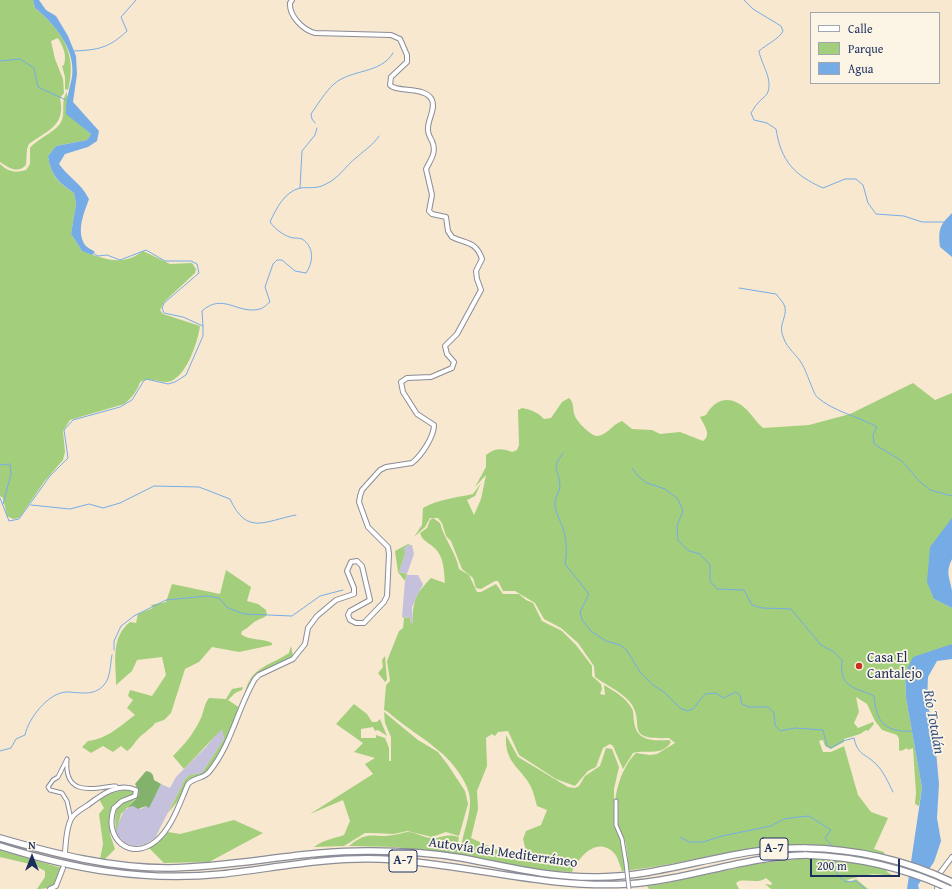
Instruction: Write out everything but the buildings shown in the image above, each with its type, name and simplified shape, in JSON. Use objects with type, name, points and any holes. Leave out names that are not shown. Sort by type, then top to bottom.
[{"type":"highway","name":"Autovía del Mediterráneo","points":[[0,838],[49,853],[122,866],[169,868],[221,864],[321,852],[373,851],[459,858],[525,871],[555,875],[598,877],[660,872],[758,850],[784,848],[833,849],[894,860],[952,882]]},
{"type":"highway","name":"Autovía del Mediterráneo","points":[[0,846],[78,868],[123,874],[171,876],[221,874],[302,862],[379,859],[460,867],[553,884],[599,886],[630,884],[665,879],[759,859],[806,855],[860,860],[891,867],[950,889]]},
{"type":"main road","points":[[65,852],[71,819],[74,815],[96,797],[117,789],[131,788],[136,790],[135,796],[116,804],[114,808],[112,823],[115,838],[122,845],[130,849],[140,849],[150,845],[163,834],[188,784],[193,780],[206,775],[220,757],[255,679],[271,669],[293,659],[305,644],[308,628],[317,616],[336,600],[354,594],[354,588],[347,571],[348,564],[353,561],[360,563],[370,594],[370,600],[365,605],[350,611],[348,615],[350,620],[356,623],[364,623],[384,602],[387,596],[390,554],[384,542],[373,534],[368,527],[359,502],[360,496],[362,490],[380,470],[386,467],[412,463],[423,450],[433,432],[434,425],[417,414],[403,392],[401,382],[406,378],[431,377],[452,368],[454,362],[447,354],[445,346],[457,334],[481,290],[476,279],[476,271],[482,260],[475,247],[471,243],[452,237],[448,231],[446,217],[432,214],[429,211],[432,195],[426,172],[434,153],[434,145],[428,131],[427,123],[433,103],[430,97],[410,89],[395,88],[390,85],[391,76],[407,62],[407,55],[400,39],[391,35],[309,32],[291,12],[290,3],[292,0]]},
{"type":"main road","points":[[937,889],[940,874],[952,857]]},
{"type":"main road","points":[[50,889],[56,886],[63,868]]},
{"type":"street","points":[[71,819],[66,800],[62,793],[50,790],[48,787],[62,771],[67,759],[69,778],[76,786],[84,789],[116,786],[117,789]]},
{"type":"street","points":[[616,800],[616,826],[622,839],[629,889]]},
{"type":"shaded area","points":[[412,545],[414,554],[407,574],[399,572],[405,553],[403,548]]},
{"type":"shaded area","points":[[407,575],[418,575],[423,584],[412,607],[413,624],[411,624],[410,618],[402,617],[405,581]]},
{"type":"shaded area","points":[[222,728],[224,739],[202,773],[190,775],[185,779],[155,838],[145,844],[135,846],[125,843],[116,833],[116,829],[124,810],[133,806],[141,809],[146,806],[156,794],[161,784],[170,788],[176,777],[206,747]]},
{"type":"green space","points":[[0,0],[33,0],[35,8],[45,16],[60,34],[69,54],[71,66],[71,77],[68,90],[65,89],[65,77],[62,66],[64,65],[65,61],[64,51],[58,38],[51,41],[55,59],[63,79],[64,93],[60,98],[60,115],[58,121],[49,131],[29,144],[27,149],[26,165],[17,170],[0,162]]},
{"type":"green space","points":[[67,92],[67,95],[85,129],[91,134],[87,140],[56,146],[48,156],[53,174],[59,182],[74,193],[76,204],[71,234],[82,251],[106,259],[128,259],[143,251],[170,264],[192,263],[196,269],[195,273],[164,302],[160,310],[163,314],[200,326],[197,341],[190,359],[180,375],[174,380],[167,382],[150,380],[140,382],[134,394],[124,404],[70,420],[63,431],[65,452],[63,460],[44,482],[19,518],[13,519],[7,516],[3,498],[0,496],[0,164],[6,169],[12,171],[26,170],[30,164],[30,148],[37,141],[55,129],[61,122],[64,99]]},
{"type":"green space","points":[[913,383],[935,400],[952,393],[952,518],[934,599],[952,608],[952,644],[905,674],[906,698],[922,788],[919,806],[915,804],[916,793],[913,748],[908,750],[907,748],[901,751],[899,750],[899,739],[897,735],[882,730],[875,721],[867,704],[856,697],[859,712],[854,723],[858,728],[873,722],[874,724],[868,731],[866,730],[860,734],[844,739],[844,742],[831,749],[825,746],[823,740],[819,741],[823,752],[831,752],[844,746],[858,795],[871,812],[888,818],[874,849],[884,852],[887,872],[895,877],[871,874],[847,880],[850,882],[856,879],[868,889],[771,889],[765,884],[771,885],[772,883],[766,878],[760,881],[739,881],[736,883],[739,889],[649,889],[647,886],[756,864],[805,858],[805,845],[736,851],[622,871],[615,854],[609,849],[596,847],[584,854],[572,872],[530,870],[463,856],[397,847],[349,846],[367,836],[386,836],[408,832],[429,838],[450,835],[459,837],[457,847],[461,847],[470,802],[464,781],[455,767],[444,755],[384,710],[386,685],[390,681],[387,661],[399,631],[403,628],[404,618],[402,617],[410,618],[411,623],[413,623],[414,603],[418,593],[431,578],[445,583],[440,555],[436,549],[423,539],[420,533],[427,528],[430,520],[433,518],[430,518],[425,527],[414,537],[422,525],[423,508],[441,501],[473,494],[481,483],[475,496],[467,500],[474,515],[481,499],[486,475],[475,487],[486,467],[486,455],[499,449],[512,452],[517,450],[519,445],[518,410],[522,408],[534,412],[544,419],[551,418],[562,402],[569,398],[572,402],[576,419],[585,429],[595,436],[602,435],[622,421],[632,429],[652,430],[660,434],[680,432],[703,441],[706,439],[707,433],[700,417],[706,415],[710,409],[719,402],[725,400],[730,400],[741,405],[763,428],[809,425],[850,414]],"holes":[[[433,518],[438,518],[442,523],[446,536],[451,541],[462,569],[473,578],[476,588],[481,589],[495,581],[498,581],[503,591],[515,591],[535,603],[544,619],[561,628],[578,643],[594,666],[595,677],[617,691],[629,701],[634,709],[640,733],[654,738],[669,738],[675,743],[657,754],[650,755],[636,753],[630,760],[621,777],[616,797],[615,816],[627,849],[628,863],[625,863],[622,840],[614,823],[614,789],[619,767],[612,749],[606,748],[600,766],[585,776],[579,786],[575,788],[568,787],[518,757],[506,735],[508,753],[514,765],[531,787],[537,806],[547,810],[541,825],[526,831],[523,839],[526,851],[504,853],[471,838],[478,809],[477,791],[487,766],[486,738],[492,734],[495,736],[498,732],[508,731],[519,755],[556,779],[575,786],[588,771],[596,767],[603,748],[610,744],[613,746],[623,769],[633,753],[658,751],[667,747],[671,742],[669,740],[651,740],[641,736],[638,733],[635,728],[633,710],[627,701],[604,685],[605,695],[600,694],[602,689],[601,684],[592,676],[592,666],[576,645],[562,631],[542,621],[533,603],[526,600],[519,594],[503,594],[496,584],[481,592],[477,592],[469,575],[459,569],[440,523]]]},
{"type":"green space","points":[[410,544],[404,548],[405,553],[399,572],[407,574],[405,581],[398,572],[395,551]]},
{"type":"green space","points":[[226,570],[251,587],[247,601],[258,604],[266,610],[267,615],[246,628],[241,634],[248,638],[268,641],[272,643],[272,645],[239,652],[212,647],[199,662],[185,669],[171,713],[164,720],[155,723],[129,750],[127,751],[121,746],[113,752],[103,746],[91,753],[82,747],[88,741],[107,735],[135,715],[127,708],[133,700],[128,696],[130,690],[152,696],[166,675],[162,657],[137,660],[132,671],[116,685],[115,660],[117,643],[124,628],[130,622],[136,623],[138,614],[153,608],[151,605],[166,602],[172,584],[220,594]]},
{"type":"green space","points":[[291,646],[293,656],[258,674],[250,681],[245,694],[247,685],[255,673],[289,653]]},
{"type":"green space","points":[[385,656],[387,680],[385,682],[378,673],[383,667],[382,660]]},
{"type":"green space","points":[[243,687],[242,690],[235,693],[228,700],[240,708],[222,751],[205,774],[189,779],[177,802],[168,813],[185,779],[190,775],[202,773],[224,739],[222,729],[184,769],[173,756],[195,729],[209,698],[226,699],[232,689]]},
{"type":"green space","points":[[354,704],[367,714],[372,722],[377,722],[380,719],[387,736],[378,730],[375,731],[373,727],[361,729],[361,738],[376,738],[376,735],[385,738],[389,748],[389,761],[391,761],[391,737],[385,723],[384,712],[418,740],[438,752],[465,791],[468,804],[459,836],[446,832],[432,837],[407,831],[394,834],[365,833],[344,846],[314,847],[324,841],[344,835],[350,821],[343,800],[310,814],[373,774],[365,764],[375,758],[354,752],[363,743],[336,724]]},
{"type":"green space","points":[[146,771],[151,773],[154,780],[161,784],[149,808],[146,806],[138,809],[133,806],[127,808],[136,799],[138,792],[135,784]]},
{"type":"green space","points":[[128,789],[134,791],[134,794],[120,800],[111,810],[110,834],[115,849],[104,860],[100,859],[103,844],[99,814],[104,808],[99,799],[104,795]]},
{"type":"green space","points":[[135,799],[121,814],[116,833],[116,810],[122,803]]},
{"type":"green space","points":[[234,820],[263,833],[209,862],[164,863],[149,848],[158,843],[168,832],[180,834]]},
{"type":"green space","points":[[0,850],[65,869],[65,871],[60,871],[55,883],[49,887],[37,889],[45,877],[45,871],[34,865],[0,857]]},
{"type":"water","points":[[33,0],[39,0],[46,10],[56,16],[68,36],[76,56],[77,74],[73,102],[99,131],[97,141],[88,147],[65,154],[59,164],[86,193],[89,199],[82,222],[81,234],[85,245],[95,252],[92,255],[82,251],[71,234],[76,204],[74,193],[60,182],[53,174],[48,156],[56,146],[87,140],[91,134],[66,114],[67,99],[72,77],[71,57],[57,30],[35,8]]},
{"type":"water","points":[[952,213],[952,257],[940,247],[939,236],[942,224]]},
{"type":"water","points":[[952,518],[952,559],[948,572],[952,591],[952,608],[934,599],[927,582],[930,547]]},
{"type":"water","points":[[952,644],[952,659],[937,661],[928,677],[927,702],[934,730],[939,784],[937,818],[941,841],[934,862],[918,885],[919,889],[907,889],[922,788],[906,698],[905,674],[913,657]]},
{"type":"waterway","points":[[74,51],[97,49],[109,45],[121,37],[127,31],[121,17],[136,0]]},
{"type":"waterway","points":[[744,0],[753,9],[781,26],[783,31],[776,39],[759,51],[768,78],[769,89],[767,94],[757,104],[751,113],[754,120],[767,123],[776,129],[781,150],[790,166],[804,178],[823,188],[845,179],[856,179],[863,185],[868,203],[876,214],[904,216],[922,222],[944,222]]},
{"type":"waterway","points":[[315,123],[311,114],[334,84],[341,79],[381,65],[388,60],[393,53]]},
{"type":"waterway","points":[[0,61],[20,59],[34,68],[38,87],[66,100]]},
{"type":"waterway","points":[[300,188],[302,151],[315,135],[317,128]]},
{"type":"waterway","points":[[203,326],[202,311],[210,306],[224,304],[252,310],[264,307],[270,302],[265,287],[273,264],[277,260],[282,260],[295,271],[306,273],[310,265],[312,255],[309,246],[302,239],[286,236],[274,227],[270,222],[275,212],[285,197],[294,190],[321,186],[334,179],[379,136]]},
{"type":"waterway","points":[[0,498],[9,521],[19,519],[50,476],[68,458],[64,430],[73,420],[120,407],[132,400],[146,379],[168,384],[175,382],[186,375],[203,336],[203,326],[183,317],[164,313],[162,308],[164,303],[199,273],[197,264],[191,261],[165,261],[146,250],[120,260],[107,255],[98,256],[94,254]]},
{"type":"waterway","points":[[739,288],[776,294],[783,302],[785,307],[785,315],[781,330],[782,334],[785,342],[806,371],[817,397],[838,410],[877,427],[873,435],[874,444],[902,461],[920,482],[930,490],[952,496]]},
{"type":"waterway","points":[[563,453],[556,467],[560,485],[555,502],[557,514],[565,537],[565,564],[589,594],[580,612],[582,620],[591,631],[606,641],[620,645],[626,649],[640,672],[680,708],[687,711],[693,709],[705,694],[716,693],[723,698],[736,692],[740,695],[742,704],[749,707],[768,707],[774,713],[775,725],[780,731],[795,728],[823,730],[827,746],[831,748],[843,741],[854,738],[862,754],[872,760],[881,770],[893,792]]},
{"type":"waterway","points":[[0,465],[10,464],[11,474],[3,504]]},
{"type":"waterway","points":[[632,468],[638,476],[647,483],[665,489],[678,499],[683,511],[677,526],[678,541],[689,551],[700,554],[710,565],[710,581],[717,589],[744,590],[752,605],[762,608],[791,609],[821,645],[834,652],[842,660],[842,669],[845,681],[854,688],[874,696],[877,713],[884,724],[895,730],[913,731]]},
{"type":"waterway","points":[[31,505],[70,509],[89,504],[103,508],[120,503],[154,486],[199,487],[230,499],[236,511],[250,522],[266,522],[296,515]]},
{"type":"waterway","points":[[114,650],[114,641],[121,626],[134,616],[166,600],[207,596],[219,598],[228,608],[244,614],[292,616],[320,596],[343,590]]},
{"type":"waterway","points":[[0,751],[11,748],[16,739],[25,735],[30,722],[40,708],[52,697],[59,693],[86,693],[100,689],[108,678],[112,655]]},
{"type":"waterway","points":[[680,837],[689,842],[703,842],[722,836],[771,826],[784,819],[809,816],[831,830],[825,838],[833,847]]},
{"type":"waterway","points":[[836,859],[834,866],[836,872],[841,878],[846,882],[856,881],[865,889]]},
{"type":"place","name":"Casa El Cantalejo","points":[[859,666]]},
{"type":"water label","name":"Río Totalán","points":[[933,722]]}]
